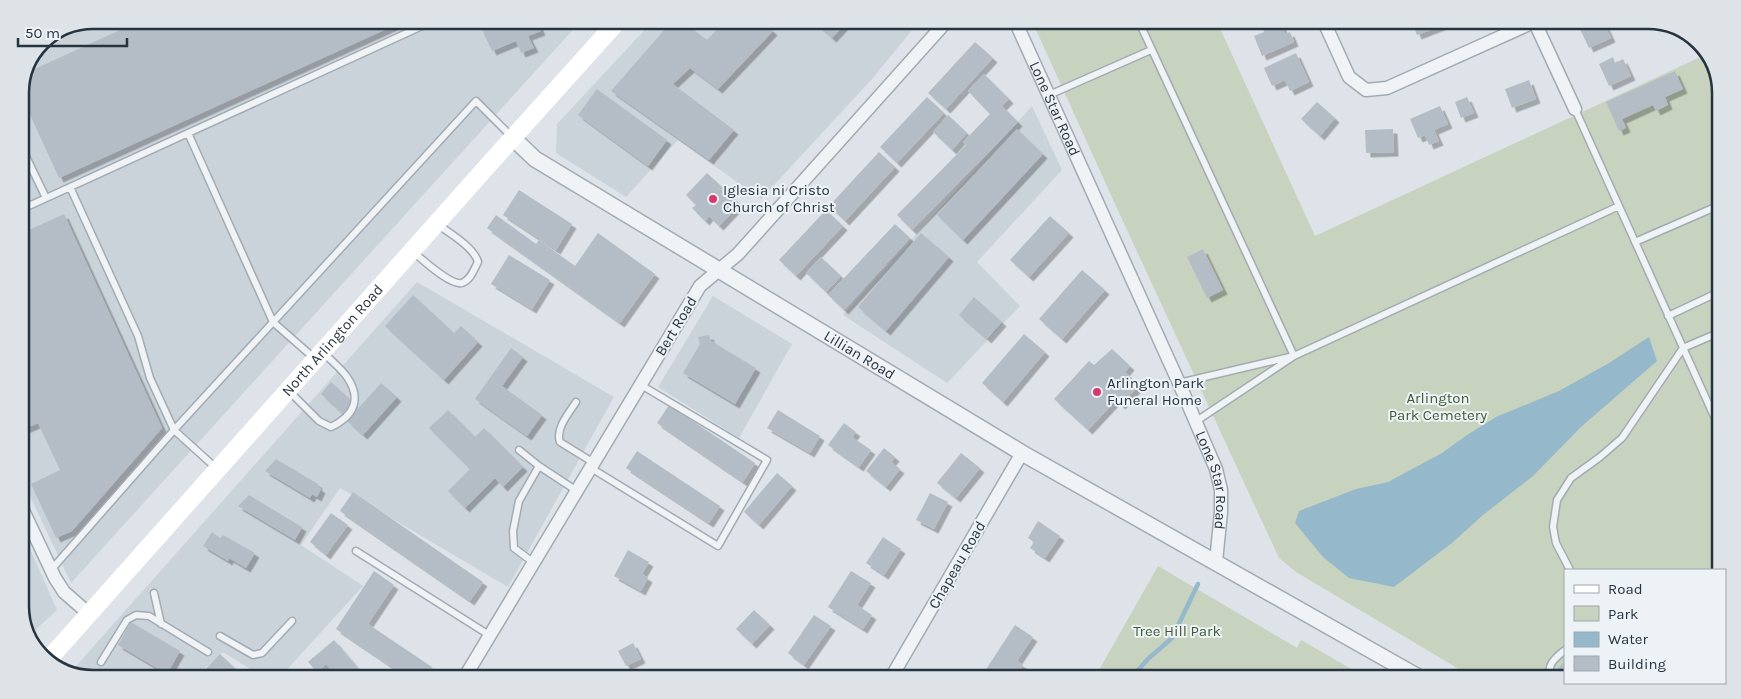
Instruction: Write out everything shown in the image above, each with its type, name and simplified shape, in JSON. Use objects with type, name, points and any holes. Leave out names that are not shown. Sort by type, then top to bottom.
[{"type":"main road","name":"North Arlington Road","points":[[52,655],[512,137],[611,29]]},
{"type":"street","name":"Bert Road","points":[[469,670],[700,286],[745,247],[940,29]]},
{"type":"street","name":"Lone Star Road","points":[[1019,29],[1216,469],[1222,490],[1222,512],[1216,562]]},
{"type":"street","points":[[1327,29],[1349,77],[1366,90],[1387,88],[1518,29]]},
{"type":"street","points":[[1538,29],[1575,109]]},
{"type":"street","name":"Lillian Road","points":[[512,137],[535,159],[1022,453],[1216,562]]},
{"type":"street","name":"Chapeau Road","points":[[895,670],[1022,453]]},
{"type":"street","points":[[29,523],[51,570],[64,592],[88,613]]},
{"type":"street","points":[[1216,562],[1406,670]]},
{"type":"lane","points":[[29,206],[416,29]]},
{"type":"lane","points":[[1142,29],[1294,356]]},
{"type":"lane","points":[[1049,95],[1151,50]]},
{"type":"lane","points":[[51,570],[174,430],[476,101],[512,137]]},
{"type":"lane","points":[[1575,109],[1712,411]]},
{"type":"lane","points":[[188,134],[273,322],[347,377],[356,396],[355,406],[347,416],[331,427],[319,421],[288,389]]},
{"type":"lane","points":[[29,163],[46,198]]},
{"type":"lane","points":[[70,187],[138,336],[150,378],[174,430],[217,469]]},
{"type":"lane","points":[[1196,422],[1294,356],[1619,206]]},
{"type":"lane","points":[[1635,242],[1712,208]]},
{"type":"lane","points":[[411,251],[456,283],[462,283],[470,276],[478,262],[477,255],[436,224]]},
{"type":"lane","points":[[1668,316],[1712,295]]},
{"type":"lane","points":[[1569,569],[1556,543],[1553,527],[1558,500],[1571,478],[1622,438],[1683,348],[1712,336]]},
{"type":"lane","points":[[1179,383],[1294,356]]},
{"type":"lane","points":[[576,402],[560,430],[560,442],[592,466],[718,546],[767,460],[641,384]]},
{"type":"lane","points":[[519,450],[539,466],[577,491]]},
{"type":"lane","points":[[534,563],[514,548],[513,531],[519,501],[539,466]]},
{"type":"lane","points":[[356,551],[489,635]]},
{"type":"lane","points":[[154,593],[161,624]]},
{"type":"lane","points":[[101,662],[127,620],[136,615],[149,616],[208,652]]},
{"type":"lane","points":[[220,636],[253,656],[262,653],[292,621]]},
{"type":"lane","points":[[1549,670],[1552,661],[1564,651]]},
{"type":"shaded area","points":[[93,29],[574,29],[71,583],[29,494],[29,93],[30,80],[34,68],[40,57],[56,41],[81,30]]},
{"type":"shaded area","points":[[645,29],[913,29],[872,79],[761,199],[678,140],[626,197],[556,153],[557,124]]},
{"type":"shaded area","points":[[1032,106],[1062,170],[977,262],[1020,306],[947,383],[843,315]]},
{"type":"shaded area","points":[[417,282],[614,397],[508,587],[340,488],[301,545],[363,586],[287,670],[252,670],[223,652],[203,670],[93,670],[75,668]]},
{"type":"shaded area","points":[[713,296],[792,344],[739,438],[658,387]]},
{"type":"shaded area","points":[[29,546],[57,610],[34,631],[29,610]]},
{"type":"green space","name":"Arlington Park Cemetery","points":[[1036,29],[1220,29],[1315,236],[1701,57],[1709,72],[1712,89],[1712,569],[1564,569],[1564,670],[1461,670],[1296,572],[1279,558]]},
{"type":"green space","name":"Tree Hill Park","points":[[1158,566],[1297,648],[1301,640],[1353,670],[1099,670]]},
{"type":"water","points":[[1649,337],[1657,361],[1581,427],[1533,476],[1483,515],[1452,543],[1394,587],[1349,578],[1323,557],[1295,523],[1299,511],[1356,489],[1388,482],[1442,453],[1496,417],[1559,391],[1609,363]]},
{"type":"building","points":[[122,29],[386,29],[59,178],[29,113],[30,80],[34,69]]},
{"type":"building","points":[[482,29],[540,29],[541,31],[528,36],[534,48],[521,53],[516,41],[492,51]]},
{"type":"building","points":[[665,29],[693,29],[707,40],[717,29],[771,29],[773,31],[718,89],[690,68],[673,84],[734,130],[709,160],[611,91]]},
{"type":"building","points":[[822,29],[840,29],[832,38]]},
{"type":"building","points":[[1263,29],[1283,29],[1285,34],[1290,32],[1294,42],[1262,56],[1254,36],[1264,32]]},
{"type":"building","points":[[1415,29],[1433,29],[1417,35]]},
{"type":"building","points":[[1580,29],[1607,29],[1611,38],[1589,48]]},
{"type":"building","points":[[975,42],[993,58],[946,109],[928,93]]},
{"type":"building","points":[[1296,53],[1309,82],[1290,91],[1285,80],[1272,86],[1264,68]]},
{"type":"building","points":[[1613,57],[1615,63],[1623,59],[1631,76],[1609,86],[1599,64]]},
{"type":"building","points":[[1675,71],[1683,89],[1665,97],[1668,105],[1656,111],[1653,105],[1622,119],[1626,128],[1619,131],[1606,102]]},
{"type":"building","points":[[984,74],[1009,99],[1002,106],[1018,122],[912,230],[897,215],[966,145],[963,142],[990,114],[968,91]]},
{"type":"building","points":[[1529,80],[1536,99],[1512,108],[1505,89]]},
{"type":"building","points":[[597,89],[667,140],[648,166],[578,115]]},
{"type":"building","points":[[927,97],[944,113],[897,163],[880,147]]},
{"type":"building","points":[[1467,97],[1474,113],[1461,118],[1455,102]]},
{"type":"building","points":[[1317,102],[1335,118],[1320,136],[1301,119]]},
{"type":"building","points":[[1440,106],[1448,124],[1434,130],[1439,141],[1429,145],[1425,135],[1418,138],[1410,119]]},
{"type":"building","points":[[948,115],[967,133],[952,150],[933,132]]},
{"type":"building","points":[[1017,129],[1043,154],[963,240],[937,215]]},
{"type":"building","points":[[1393,129],[1394,152],[1366,153],[1365,130]]},
{"type":"building","points":[[879,152],[895,167],[845,221],[829,206]]},
{"type":"building","name":"Iglesia ni Cristo Church of Christ","points":[[707,173],[740,204],[719,226],[709,216],[705,221],[692,208],[696,205],[686,195]]},
{"type":"building","points":[[519,190],[572,224],[556,250],[503,215]]},
{"type":"building","points":[[826,210],[843,226],[796,276],[779,260]]},
{"type":"building","points":[[64,214],[162,428],[72,531],[56,538],[31,484],[60,470],[38,423],[29,427],[29,230]]},
{"type":"building","points":[[496,215],[536,244],[539,240],[575,266],[598,233],[655,274],[620,323],[487,228]]},
{"type":"building","points":[[1050,216],[1069,233],[1029,277],[1010,260]]},
{"type":"building","points":[[895,224],[910,238],[844,310],[828,295]]},
{"type":"building","points":[[921,233],[949,257],[886,331],[858,307]]},
{"type":"building","points":[[1203,249],[1223,290],[1207,298],[1187,257]]},
{"type":"building","points":[[509,255],[550,280],[532,309],[491,284]]},
{"type":"building","points":[[821,257],[841,276],[826,292],[806,273]]},
{"type":"building","points":[[1082,270],[1105,290],[1062,339],[1039,319]]},
{"type":"building","points":[[413,295],[454,333],[461,326],[478,342],[444,380],[385,326]]},
{"type":"building","points":[[974,297],[1002,322],[987,339],[959,315]]},
{"type":"building","points":[[1024,334],[1045,352],[1003,402],[982,383]]},
{"type":"building","points":[[709,335],[711,341],[756,368],[735,404],[683,373],[700,344],[698,337]]},
{"type":"building","points":[[511,348],[523,357],[502,386],[542,415],[527,436],[475,399]]},
{"type":"building","name":"Arlington Park Funeral Home","points":[[1112,349],[1130,366],[1125,372],[1139,385],[1121,405],[1116,400],[1088,430],[1054,399],[1089,361],[1094,365]]},
{"type":"building","points":[[331,382],[354,403],[344,415],[321,394]]},
{"type":"building","points":[[381,383],[397,397],[363,435],[347,421]]},
{"type":"building","points":[[669,405],[755,463],[743,482],[657,423]]},
{"type":"building","points":[[448,410],[475,437],[484,428],[523,467],[503,487],[495,478],[465,508],[448,491],[470,469],[429,428]]},
{"type":"building","points":[[778,410],[820,436],[810,453],[767,428]]},
{"type":"building","points":[[844,423],[856,432],[852,437],[871,450],[859,467],[828,445]]},
{"type":"building","points":[[884,448],[895,457],[891,462],[900,469],[886,487],[866,471]]},
{"type":"building","points":[[637,451],[720,506],[709,523],[626,468]]},
{"type":"building","points":[[961,453],[980,468],[956,498],[937,483]]},
{"type":"building","points":[[276,459],[318,484],[317,486],[321,489],[317,497],[312,494],[310,498],[265,471]]},
{"type":"building","points":[[777,473],[792,486],[759,525],[744,512]]},
{"type":"building","points":[[353,492],[483,582],[470,601],[340,511]]},
{"type":"building","points":[[930,493],[948,502],[934,529],[916,520]]},
{"type":"building","points":[[249,495],[302,527],[295,540],[238,506]]},
{"type":"building","points":[[331,513],[348,525],[326,555],[310,542]]},
{"type":"building","points":[[1038,521],[1060,536],[1045,558],[1030,548],[1034,542],[1028,538]]},
{"type":"building","points":[[212,532],[220,538],[223,535],[255,553],[246,568],[229,558],[228,561],[203,546]]},
{"type":"building","points":[[883,537],[901,549],[884,575],[866,563]]},
{"type":"building","points":[[628,550],[649,562],[642,574],[648,578],[641,591],[614,576]]},
{"type":"building","points":[[374,571],[394,585],[368,624],[432,667],[430,670],[397,670],[336,629]]},
{"type":"building","points":[[851,571],[871,583],[857,605],[872,615],[863,629],[828,607]]},
{"type":"building","points":[[754,610],[770,625],[752,644],[736,629]]},
{"type":"building","points":[[814,615],[831,626],[804,665],[788,653]]},
{"type":"building","points":[[131,622],[180,651],[169,670],[160,670],[118,645]]},
{"type":"building","points":[[1015,625],[1033,637],[1017,661],[1023,665],[1020,670],[986,670]]},
{"type":"building","points":[[334,640],[360,670],[331,670],[326,664],[319,670],[315,670],[308,662]]},
{"type":"building","points":[[633,643],[641,659],[626,666],[618,651]]},
{"type":"building","points":[[220,654],[237,670],[205,670]]},
{"type":"building","points":[[1564,662],[1564,670],[1556,670]]},
{"type":"waterway","points":[[1138,670],[1172,638],[1198,584]]},
{"type":"place","name":"Iglesia ni Cristo Church of Christ","points":[[713,199]]},
{"type":"place","name":"Arlington Park Funeral Home","points":[[1097,392]]}]
